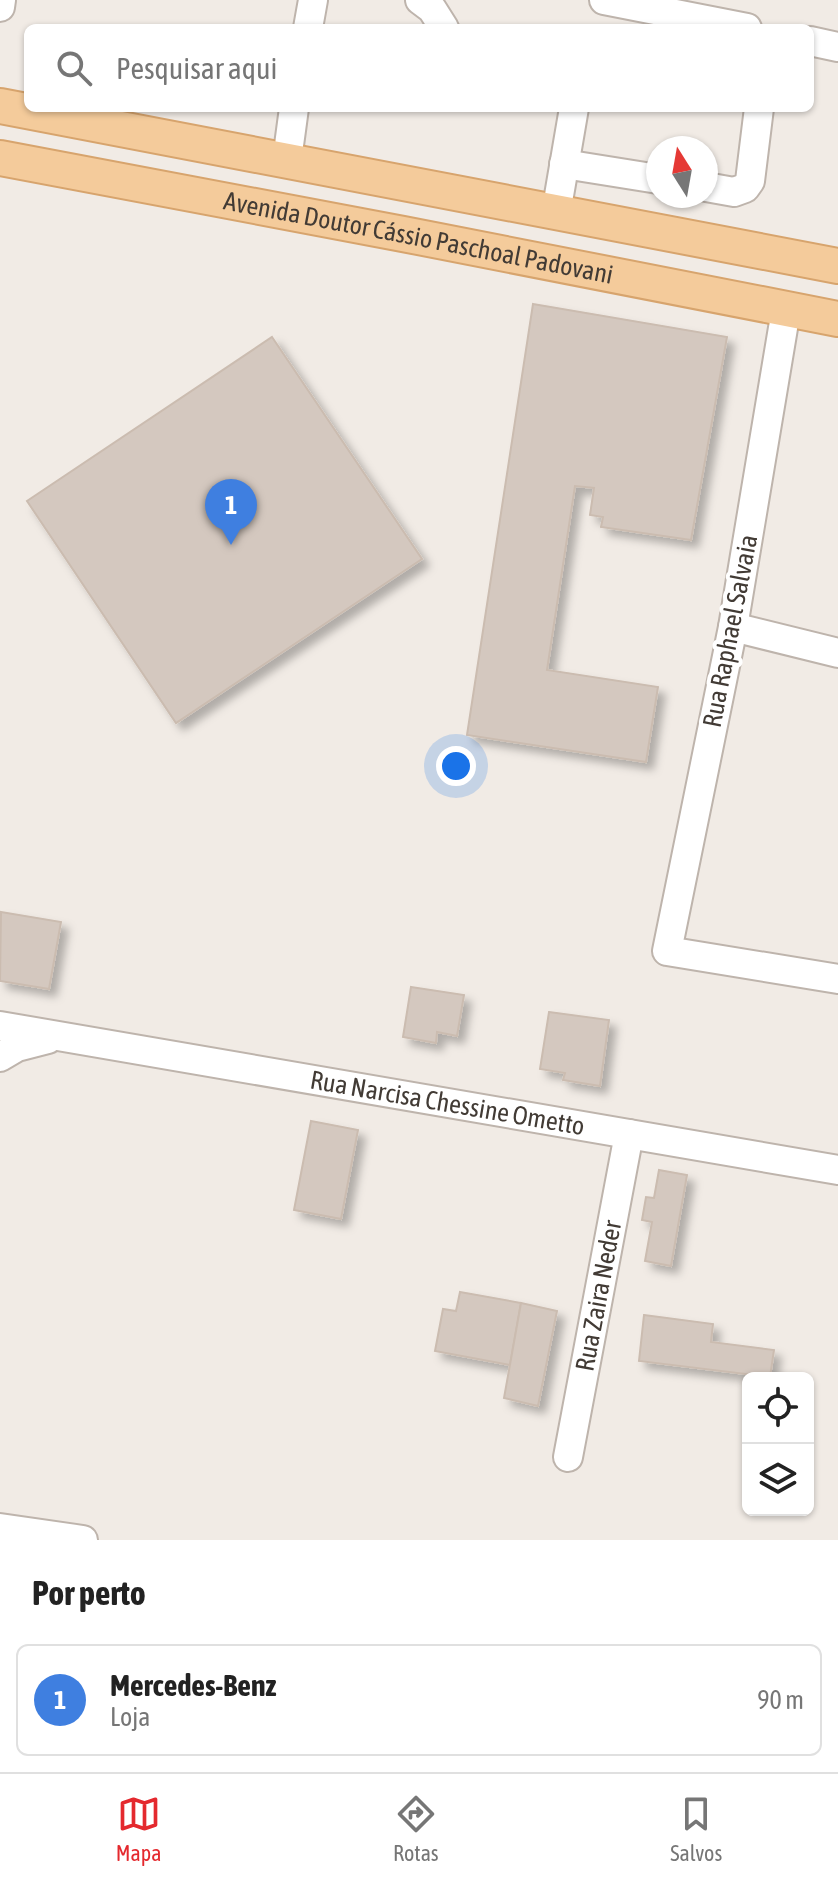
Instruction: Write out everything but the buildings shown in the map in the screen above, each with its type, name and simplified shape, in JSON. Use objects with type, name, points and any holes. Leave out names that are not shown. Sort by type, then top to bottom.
[{"type":"main road","name":"Avenida Doutor Cássio Paschoal Padovani","points":[[0,106],[24,111]]},
{"type":"main road","name":"Avenida Doutor Cássio Paschoal Padovani","points":[[32,112],[838,266]]},
{"type":"main road","name":"Avenida Doutor Cássio Paschoal Padovani","points":[[8,168],[403,234],[838,319]]},
{"type":"main road","points":[[403,234],[437,229],[448,214],[439,200],[421,186]]},
{"type":"street","points":[[0,7],[1,0]]},
{"type":"street","points":[[309,24],[313,0]]},
{"type":"street","points":[[420,0],[432,9],[441,24]]},
{"type":"street","points":[[604,0],[727,24]]},
{"type":"street","points":[[814,42],[838,47]]},
{"type":"street","points":[[287,160],[293,112]]},
{"type":"street","points":[[556,213],[573,112]]},
{"type":"street","points":[[718,189],[734,192],[745,188],[750,181],[759,112]]},
{"type":"street","points":[[564,164],[646,177]]},
{"type":"street","name":"Rua Raphael Salvaia","points":[[786,310],[733,627],[667,951],[838,979]]},
{"type":"street","points":[[733,627],[838,653]]},
{"type":"street","name":"Rua Narcisa Chessine Ometto","points":[[0,1026],[838,1170]]},
{"type":"street","name":"Rua Narcisa Chessine Ometto","points":[[0,1057],[17,1047],[56,1037]]},
{"type":"street","name":"Rua Zaira Neder","points":[[568,1457],[629,1134]]},
{"type":"street","points":[[0,1528],[44,1537],[83,1540]]},
{"type":"place","name":"Mercedes-Benz","points":[[231,545]]}]
